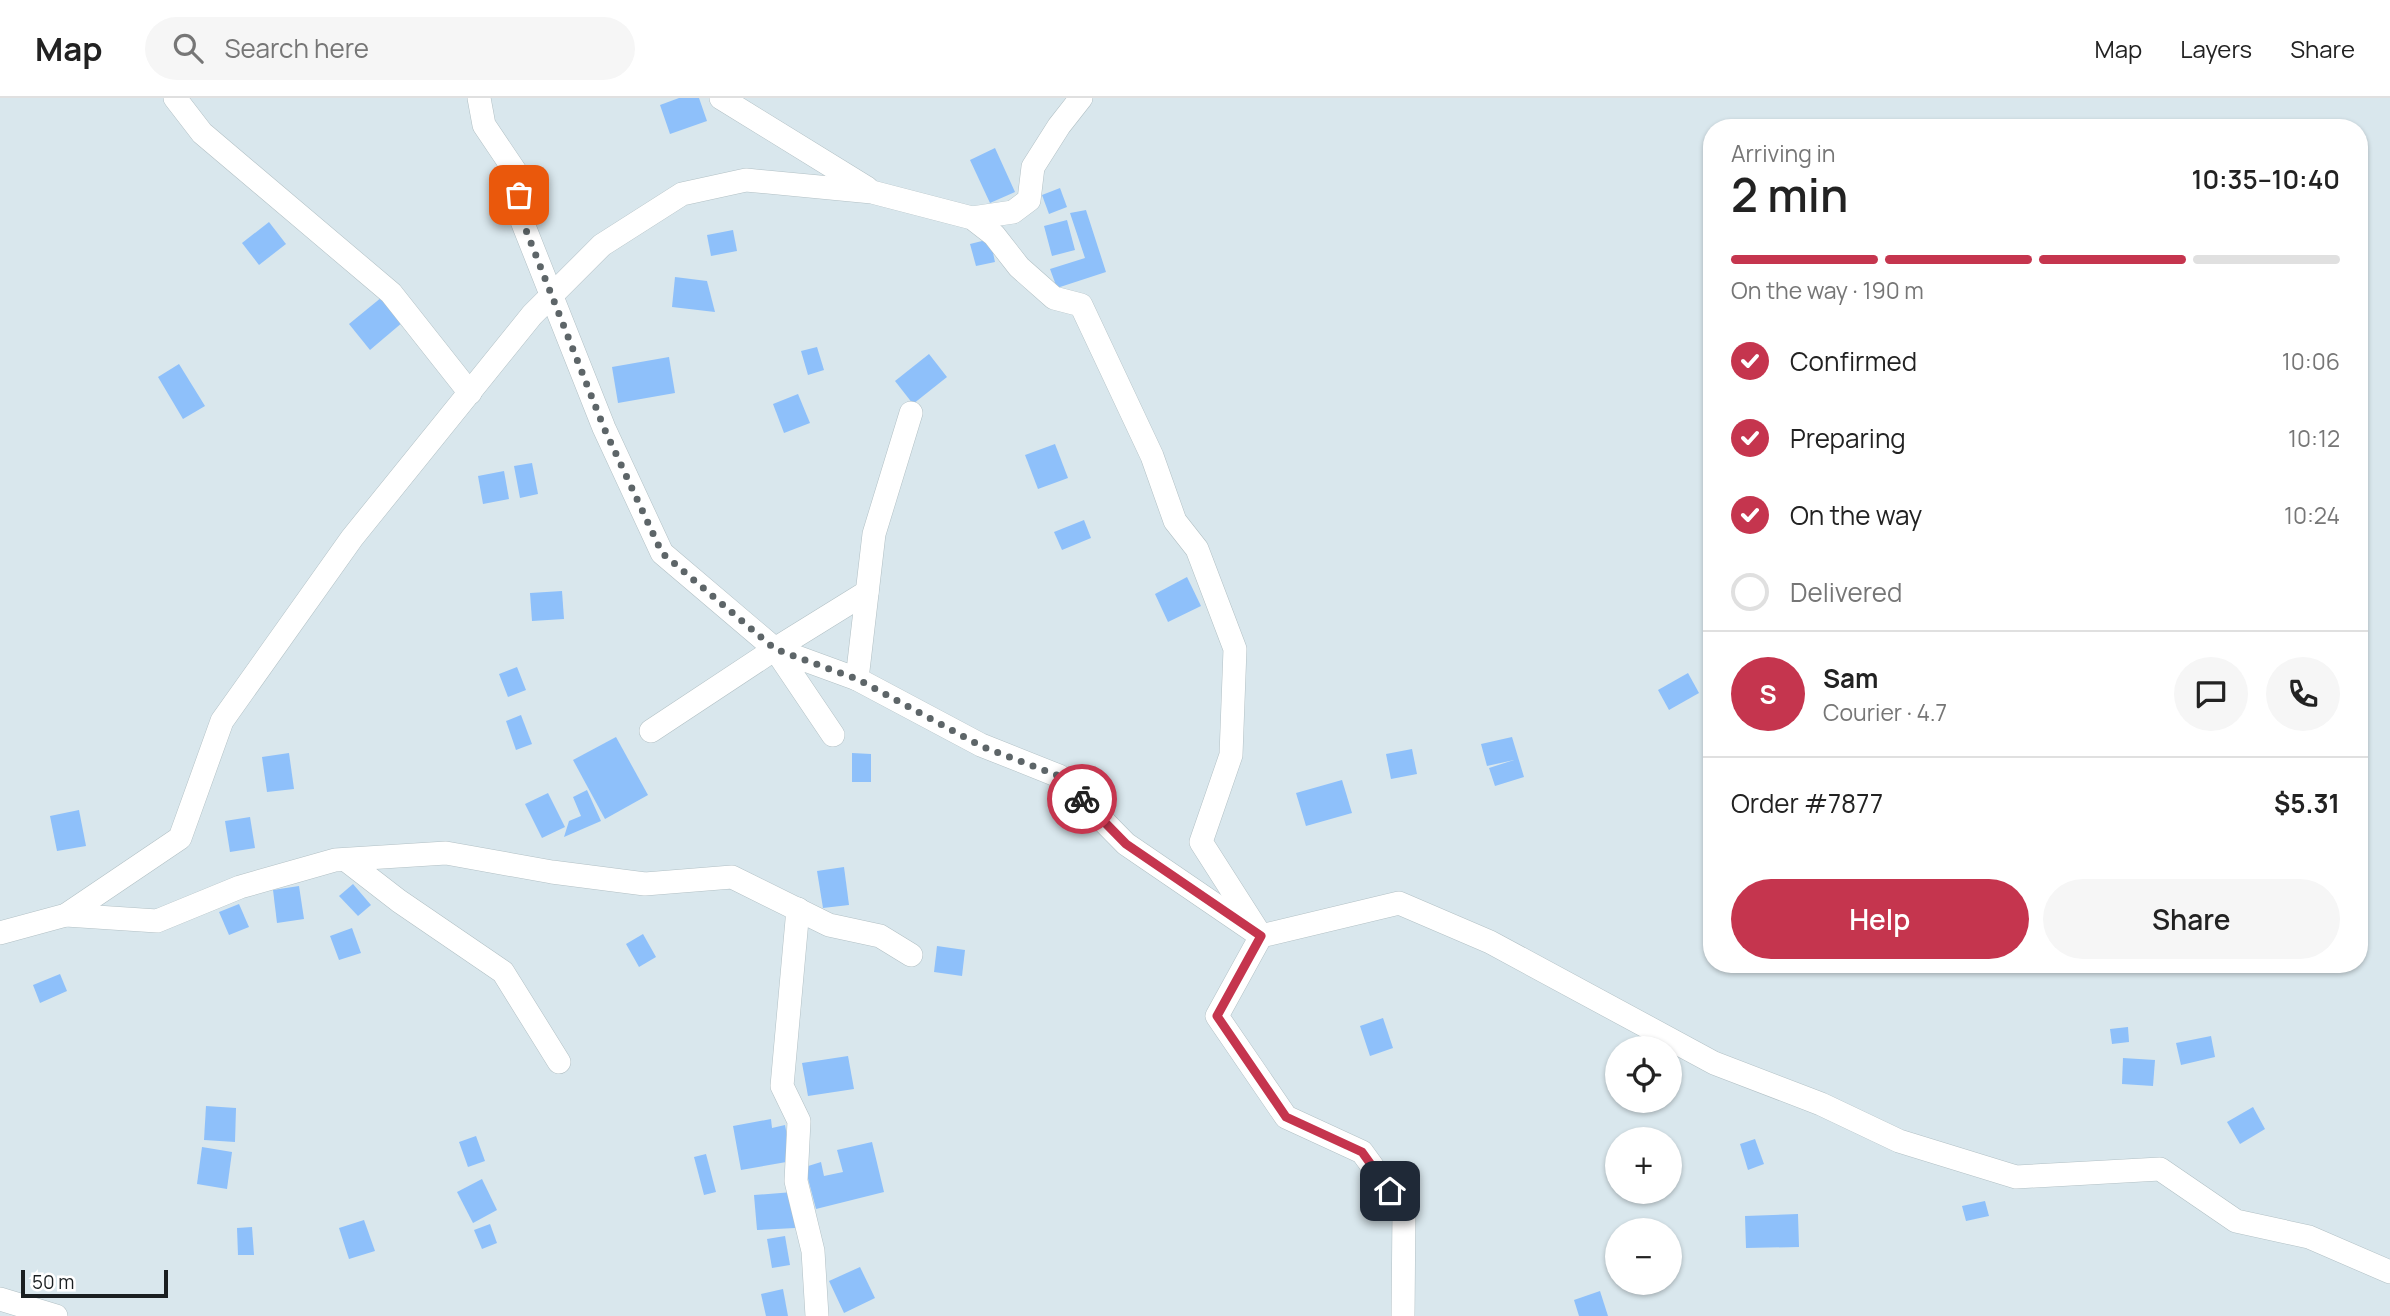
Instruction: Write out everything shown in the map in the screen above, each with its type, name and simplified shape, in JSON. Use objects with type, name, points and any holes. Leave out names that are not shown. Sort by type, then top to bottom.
[{"type":"street","points":[[175,98],[202,133],[391,293],[470,393]]},
{"type":"street","points":[[479,98],[484,125],[517,174],[520,215],[604,428],[662,553],[775,649],[833,735]]},
{"type":"street","points":[[721,98],[872,192]]},
{"type":"street","points":[[0,933],[66,915],[180,838],[222,721],[352,538],[532,315],[602,244],[682,194],[746,180],[872,192],[972,218],[1013,212],[1030,200],[1033,167],[1059,126],[1082,98]]},
{"type":"street","points":[[972,218],[994,235],[1019,267],[1054,298],[1081,305],[1152,456],[1175,521],[1197,549],[1235,649],[1231,755],[1201,842],[1261,936]]},
{"type":"street","points":[[857,679],[874,534],[911,413]]},
{"type":"street","points":[[651,731],[867,592]]},
{"type":"street","points":[[775,649],[857,679],[981,746],[1059,776],[1126,844],[1261,936]]},
{"type":"street","points":[[66,915],[157,921],[240,887],[335,860],[446,853],[552,872],[645,884],[732,877],[829,925],[880,936],[911,955]]},
{"type":"street","points":[[346,860],[399,901],[503,972],[559,1062]]},
{"type":"street","points":[[1403,1316],[1404,1210],[1362,1152],[1286,1117],[1217,1016],[1261,936],[1399,902],[1490,942],[1714,1063],[1821,1104],[1899,1141],[2016,1177],[2160,1169],[2236,1221],[2308,1237],[2390,1272]]},
{"type":"street","points":[[797,909],[782,1086],[799,1121],[796,1181],[813,1251],[817,1316]]},
{"type":"street","points":[[0,1299],[56,1316]]},
{"type":"building","points":[[679,98],[699,98],[707,121],[670,134],[660,105]]},
{"type":"building","points":[[995,148],[1015,192],[990,203],[970,160]]},
{"type":"building","points":[[1060,188],[1067,207],[1049,214],[1042,195]]},
{"type":"building","points":[[1086,210],[1106,272],[1057,288],[1050,269],[1085,258],[1070,213]]},
{"type":"building","points":[[1067,220],[1075,250],[1052,256],[1044,226]]},
{"type":"building","points":[[269,222],[286,244],[259,265],[242,243]]},
{"type":"building","points":[[733,230],[737,251],[711,256],[707,235]]},
{"type":"building","points":[[990,239],[995,262],[976,266],[970,244]]},
{"type":"building","points":[[675,277],[707,281],[715,312],[672,307]]},
{"type":"building","points":[[382,297],[403,322],[370,350],[349,324]]},
{"type":"building","points":[[817,347],[824,370],[808,375],[801,351]]},
{"type":"building","points":[[929,354],[947,377],[913,404],[895,381]]},
{"type":"building","points":[[669,357],[675,393],[618,403],[612,367]]},
{"type":"building","points":[[179,364],[205,406],[183,419],[158,377]]},
{"type":"building","points":[[798,394],[810,423],[784,433],[773,404]]},
{"type":"building","points":[[1055,444],[1068,478],[1038,489],[1025,455]]},
{"type":"building","points":[[532,463],[538,494],[520,498],[514,466]]},
{"type":"building","points":[[504,471],[509,499],[483,504],[478,476]]},
{"type":"building","points":[[1084,520],[1091,538],[1062,550],[1054,532]]},
{"type":"building","points":[[1187,577],[1201,606],[1168,622],[1155,594]]},
{"type":"building","points":[[562,591],[564,619],[532,621],[530,593]]},
{"type":"building","points":[[517,667],[526,690],[508,697],[499,674]]},
{"type":"building","points":[[1688,673],[1699,693],[1669,710],[1658,690]]},
{"type":"building","points":[[521,715],[532,744],[516,750],[506,721]]},
{"type":"building","points":[[616,737],[648,795],[605,819],[573,760]]},
{"type":"building","points":[[1512,737],[1524,777],[1495,786],[1489,768],[1514,760],[1487,766],[1481,744]]},
{"type":"building","points":[[1412,749],[1417,774],[1391,779],[1386,754]]},
{"type":"building","points":[[289,753],[294,789],[267,792],[262,757]]},
{"type":"building","points":[[852,753],[871,754],[871,782],[852,782]]},
{"type":"building","points":[[1342,780],[1352,813],[1306,826],[1296,793]]},
{"type":"building","points":[[587,790],[601,821],[564,837],[569,821],[581,816],[573,797]]},
{"type":"building","points":[[548,793],[565,827],[542,838],[525,804]]},
{"type":"building","points":[[79,810],[86,846],[57,851],[50,816]]},
{"type":"building","points":[[250,817],[255,848],[230,852],[225,821]]},
{"type":"building","points":[[844,867],[849,905],[823,908],[817,871]]},
{"type":"building","points":[[353,884],[371,905],[358,916],[339,896]]},
{"type":"building","points":[[299,886],[304,919],[277,923],[273,890]]},
{"type":"building","points":[[239,904],[249,927],[229,935],[219,912]]},
{"type":"building","points":[[352,928],[361,953],[339,960],[330,936]]},
{"type":"building","points":[[643,934],[656,957],[639,967],[626,944]]},
{"type":"building","points":[[937,946],[965,950],[962,976],[934,972]]},
{"type":"building","points":[[60,974],[67,991],[40,1003],[33,985]]},
{"type":"building","points":[[1383,1018],[1393,1048],[1370,1056],[1360,1026]]},
{"type":"building","points":[[2128,1027],[2129,1042],[2112,1044],[2110,1029]]},
{"type":"building","points":[[2211,1036],[2215,1057],[2181,1065],[2176,1043]]},
{"type":"building","points":[[848,1056],[854,1089],[808,1096],[802,1063]]},
{"type":"building","points":[[2123,1058],[2155,1060],[2153,1086],[2122,1084]]},
{"type":"building","points":[[206,1106],[236,1108],[235,1142],[204,1140]]},
{"type":"building","points":[[2253,1107],[2265,1129],[2240,1144],[2227,1122]]},
{"type":"building","points":[[771,1119],[772,1128],[785,1125],[792,1161],[741,1170],[733,1126]]},
{"type":"building","points":[[476,1136],[485,1161],[468,1167],[459,1142]]},
{"type":"building","points":[[1755,1139],[1764,1164],[1748,1170],[1740,1144]]},
{"type":"building","points":[[872,1142],[884,1192],[816,1209],[805,1167],[821,1162],[824,1176],[843,1172],[837,1150]]},
{"type":"building","points":[[202,1147],[232,1152],[227,1189],[197,1184]]},
{"type":"building","points":[[706,1154],[716,1192],[704,1195],[694,1157]]},
{"type":"building","points":[[482,1179],[497,1210],[473,1223],[457,1192]]},
{"type":"building","points":[[793,1192],[795,1228],[757,1230],[754,1195]]},
{"type":"building","points":[[1985,1201],[1989,1216],[1966,1221],[1962,1206]]},
{"type":"building","points":[[1798,1214],[1799,1247],[1746,1248],[1745,1216]]},
{"type":"building","points":[[364,1220],[375,1251],[349,1259],[339,1228]]},
{"type":"building","points":[[490,1224],[497,1243],[482,1249],[474,1230]]},
{"type":"building","points":[[252,1227],[254,1255],[238,1255],[237,1228]]},
{"type":"building","points":[[785,1236],[790,1265],[772,1268],[767,1239]]},
{"type":"building","points":[[860,1267],[875,1298],[844,1313],[829,1281]]},
{"type":"building","points":[[783,1289],[788,1316],[766,1316],[761,1294]]},
{"type":"building","points":[[1600,1291],[1608,1316],[1579,1316],[1574,1300]]},
{"type":"way so far","points":[[519,195],[520,215],[604,428],[662,553],[775,649],[857,679],[981,746],[1059,776],[1082,799]]},
{"type":"route","points":[[1082,799],[1126,844],[1261,936],[1217,1016],[1286,1117],[1362,1152],[1390,1191]]}]
